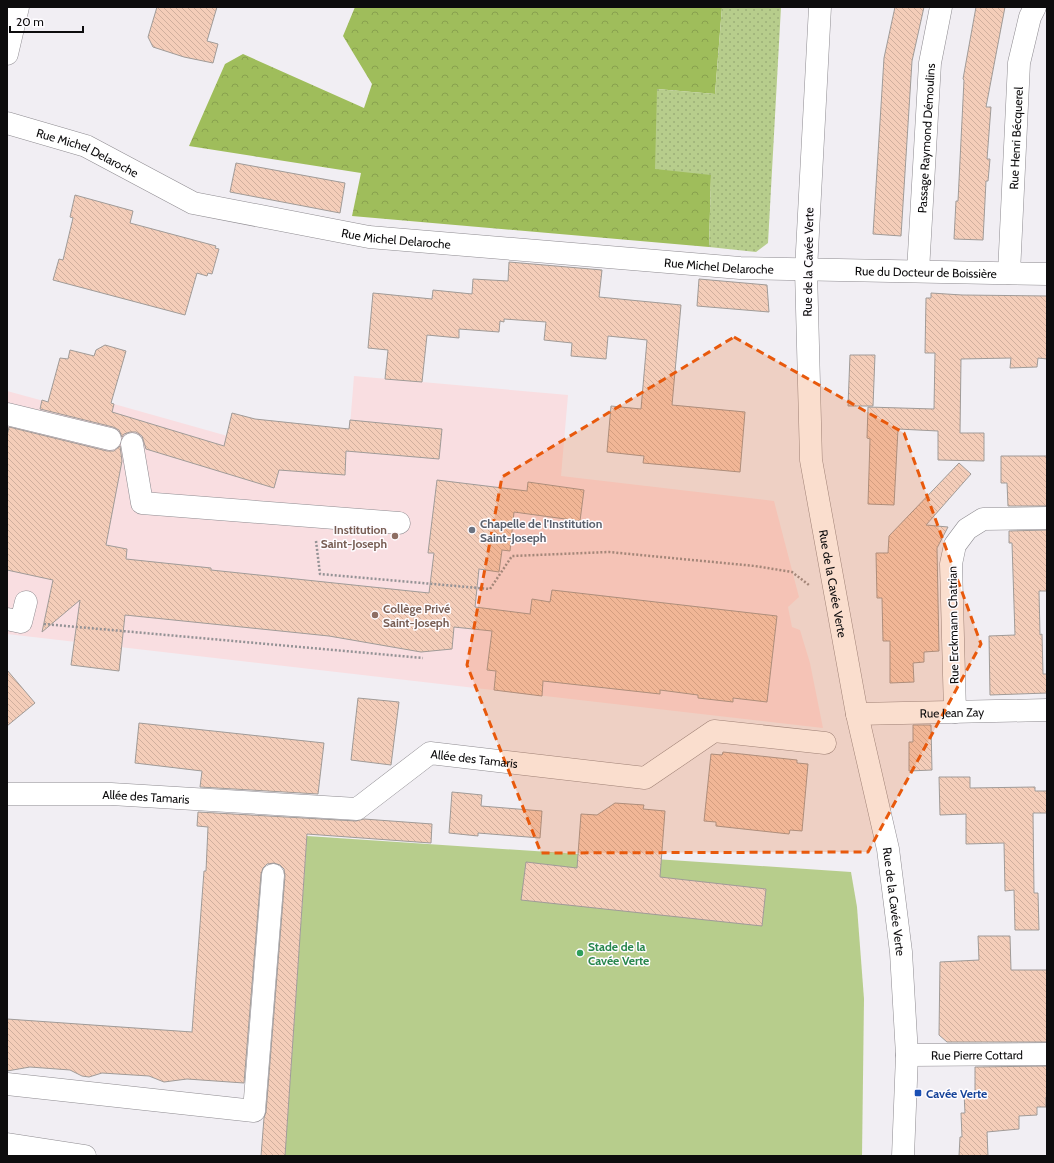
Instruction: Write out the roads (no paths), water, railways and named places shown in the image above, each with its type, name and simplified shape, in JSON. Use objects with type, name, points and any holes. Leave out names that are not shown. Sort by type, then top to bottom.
[{"type":"street","points":[[7,54],[18,7]]},
{"type":"street","name":"Rue de la Cavée Verte","points":[[820,7],[806,270],[811,460],[857,714],[888,849],[901,952],[907,1055],[903,1156]]},
{"type":"street","name":"Passage Raymond Démoulins","points":[[918,271],[930,63],[941,7]]},
{"type":"street","name":"Rue Henri Bécquerel","points":[[1009,273],[1019,63],[1030,17],[1035,7]]},
{"type":"street","name":"Rue Michel Delaroche","points":[[7,123],[86,146],[193,203],[361,235],[740,268],[806,270]]},
{"type":"street","name":"Rue du Docteur de Boissière","points":[[806,270],[1047,274]]},
{"type":"street","points":[[7,414],[110,438]]},
{"type":"street","points":[[132,444],[142,503],[399,523]]},
{"type":"street","name":"Rue Erckmann Chatrian","points":[[955,712],[950,564],[955,545],[967,529],[983,519],[1047,518]]},
{"type":"street","name":"Rue Jean Zay","points":[[857,714],[1047,710]]},
{"type":"street","name":"Allée des Tamaris","points":[[7,794],[111,794],[357,809],[430,753],[645,778],[714,731],[825,743]]},
{"type":"street","points":[[7,1084],[254,1111],[273,875]]},
{"type":"street","name":"Rue Pierre Cottard","points":[[907,1055],[1047,1054]]},
{"type":"street","points":[[7,1144],[85,1156]]},
{"type":"place","name":"Chapelle de l'Institution Saint-Joseph","points":[[472,530]]},
{"type":"place","name":"Institution Saint-Joseph","points":[[395,536]]},
{"type":"place","name":"Collège Privé Saint-Joseph","points":[[375,615]]},
{"type":"place","name":"Stade de la Cavée Verte","points":[[580,953]]},
{"type":"place","name":"Cavée Verte","points":[[918,1093]]}]
